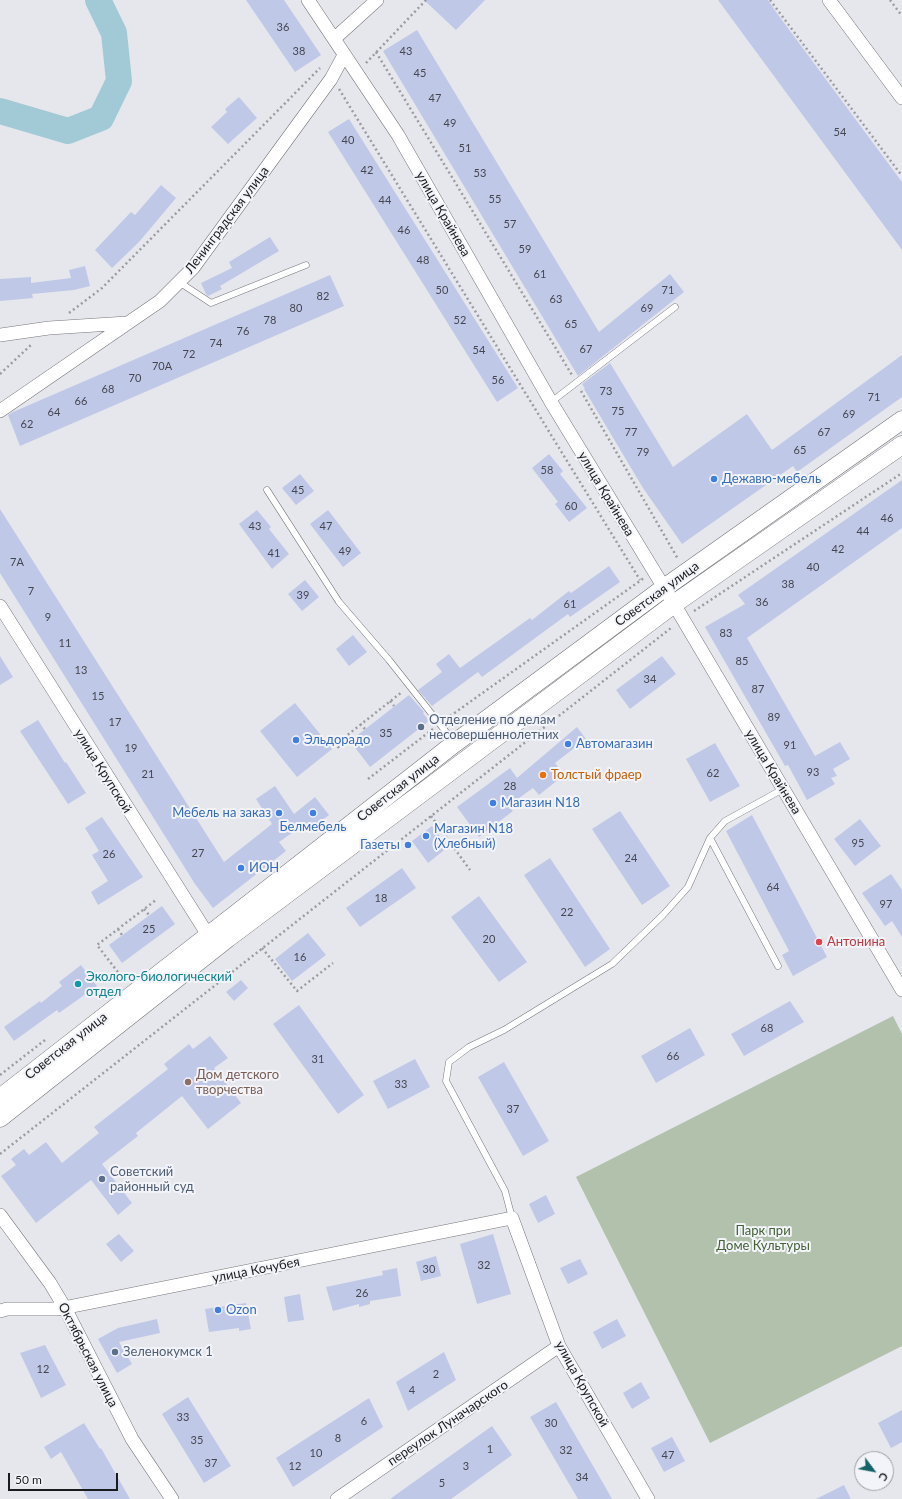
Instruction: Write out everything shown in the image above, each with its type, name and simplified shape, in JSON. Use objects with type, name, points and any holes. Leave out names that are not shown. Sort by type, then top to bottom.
[{"type":"street","name":"улица Крайнева","points":[[308,0],[339,35],[344,55],[398,135],[551,402],[674,604],[902,990]]},
{"type":"street","points":[[339,35],[377,0]]},
{"type":"street","points":[[829,0],[902,98]]},
{"type":"street","name":"Ленинградская улица","points":[[0,411],[160,301],[193,268],[331,79],[344,55]]},
{"type":"street","points":[[0,335],[49,328],[127,323]]},
{"type":"street","name":"Советская улица","points":[[0,1098],[455,743],[659,581],[686,572],[902,420]]},
{"type":"street","name":"Советская улица","points":[[0,1118],[228,938],[674,604],[902,445]]},
{"type":"street","name":"улица Крупской","points":[[0,606],[208,935]]},
{"type":"street","name":"Октябрьская улица","points":[[0,1215],[50,1283],[65,1308],[132,1439],[172,1499]]},
{"type":"street","name":"улица Крупской","points":[[512,1218],[559,1346],[648,1499]]},
{"type":"street","name":"улица Кочубея","points":[[0,1311],[7,1309],[65,1308],[512,1218]]},
{"type":"street","name":"переулок Луначарского","points":[[337,1499],[559,1346]]},
{"type":"lane","points":[[179,282],[211,303],[306,265]]},
{"type":"lane","points":[[551,402],[676,307]]},
{"type":"lane","points":[[267,490],[338,602],[410,686],[455,743]]},
{"type":"lane","points":[[512,1218],[505,1191],[446,1081],[449,1062],[469,1047],[504,1030],[612,964],[663,915],[688,886],[710,838],[725,822],[783,789]]},
{"type":"lane","points":[[710,838],[778,966]]},
{"type":"path","points":[[356,73],[426,0]]},
{"type":"path","points":[[770,0],[902,176]]},
{"type":"path","points":[[890,0],[902,16]]},
{"type":"path","points":[[376,52],[576,383],[686,572]]},
{"type":"path","points":[[0,374],[49,328],[102,288],[322,66]]},
{"type":"path","points":[[331,79],[349,103],[640,580]]},
{"type":"path","points":[[0,1154],[682,619],[902,473]]},
{"type":"path","points":[[368,779],[440,724],[640,580],[659,581]]},
{"type":"path","points":[[696,588],[706,604]]},
{"type":"path","points":[[339,748],[336,744],[410,686]]},
{"type":"path","points":[[390,701],[394,706]]},
{"type":"path","points":[[360,724],[365,729]]},
{"type":"path","points":[[431,816],[470,870]]},
{"type":"path","points":[[124,980],[97,945],[156,900]]},
{"type":"path","points":[[144,909],[149,916]]},
{"type":"path","points":[[118,929],[122,935]]},
{"type":"path","points":[[262,948],[297,991],[333,964]]},
{"type":"green space","name":"Парк при Доме Культуры","points":[[893,1016],[902,1034],[902,1346],[710,1443],[576,1177]]},
{"type":"building","points":[[246,0],[284,0],[321,55],[295,72]]},
{"type":"building","points":[[424,0],[485,0],[456,30]]},
{"type":"building","points":[[718,0],[768,0],[902,182],[902,250]]},
{"type":"building","points":[[417,30],[599,332],[670,274],[684,292],[578,376],[383,51]]},
{"type":"building","points":[[239,97],[257,118],[228,144],[211,127],[227,112],[225,109]]},
{"type":"building","points":[[349,119],[518,388],[497,402],[328,132]]},
{"type":"building","points":[[161,185],[176,198],[139,242],[112,268],[95,250],[131,212],[135,215]]},
{"type":"building","points":[[270,237],[279,251],[220,286],[222,289],[208,296],[206,294],[201,283],[232,268],[229,262]]},
{"type":"building","points":[[85,266],[90,286],[74,290],[32,294],[33,298],[0,301],[0,279],[31,277],[31,283],[71,278],[69,270]]},
{"type":"building","points":[[330,275],[344,306],[20,446],[8,415],[13,412]]},
{"type":"building","points":[[902,355],[902,397],[797,472],[793,466],[682,544],[643,488],[582,384],[610,363],[673,467],[747,414],[772,450]]},
{"type":"building","points":[[549,454],[563,471],[560,474],[587,508],[569,522],[555,504],[558,502],[532,468]]},
{"type":"building","points":[[300,474],[314,491],[296,505],[282,488]]},
{"type":"building","points":[[902,480],[902,528],[747,638],[815,756],[840,742],[850,759],[833,769],[837,776],[831,778],[835,784],[807,800],[788,765],[785,766],[705,627],[745,604],[738,595]]},
{"type":"building","points":[[0,509],[224,862],[272,824],[256,799],[275,786],[294,814],[315,797],[329,815],[311,829],[306,823],[279,842],[286,851],[213,908],[195,884],[0,573]]},
{"type":"building","points":[[257,510],[271,527],[269,529],[289,554],[272,569],[239,524]]},
{"type":"building","points":[[328,510],[361,553],[343,567],[310,524]]},
{"type":"building","points":[[609,566],[620,582],[570,617],[568,614],[482,677],[478,672],[432,706],[418,690],[442,672],[436,664],[449,654],[460,668],[530,618],[532,620],[569,591],[571,593]]},
{"type":"building","points":[[305,580],[319,597],[302,611],[288,594]]},
{"type":"building","points":[[353,635],[367,652],[349,666],[336,649]]},
{"type":"building","points":[[0,656],[13,677],[0,685]]},
{"type":"building","points":[[662,656],[676,674],[630,709],[616,690]]},
{"type":"building","points":[[409,695],[424,712],[423,713],[429,721],[370,767],[350,741]]},
{"type":"building","name":"Эльдорадо","points":[[295,703],[332,749],[297,777],[260,731]]},
{"type":"building","points":[[38,720],[86,793],[68,804],[20,731]]},
{"type":"building","points":[[577,727],[586,739],[555,763],[564,775],[539,795],[533,788],[508,806],[513,811],[479,837],[457,807],[510,768],[517,778]]},
{"type":"building","points":[[715,743],[740,786],[710,802],[686,759]]},
{"type":"building","points":[[620,811],[670,886],[642,905],[592,829]]},
{"type":"building","points":[[752,815],[827,957],[793,976],[782,955],[789,951],[726,831]]},
{"type":"building","points":[[102,817],[143,877],[98,905],[91,892],[108,881],[92,855],[99,851],[85,828]]},
{"type":"building","points":[[860,819],[881,846],[855,866],[834,839]]},
{"type":"building","points":[[432,826],[448,847],[428,863],[412,841]]},
{"type":"building","points":[[550,858],[610,949],[585,967],[524,875]]},
{"type":"building","points":[[402,868],[416,888],[360,927],[346,908]]},
{"type":"building","points":[[891,874],[902,890],[902,937],[892,921],[885,926],[862,893]]},
{"type":"building","points":[[479,896],[527,962],[499,982],[451,917]]},
{"type":"building","points":[[162,906],[175,924],[122,963],[109,945]]},
{"type":"building","points":[[308,933],[326,955],[292,981],[275,959]]},
{"type":"building","points":[[81,965],[97,986],[59,1013],[57,1010],[14,1041],[4,1027],[40,1001],[41,1003],[62,986],[59,982]]},
{"type":"building","points":[[241,980],[248,988],[234,1001],[226,992]]},
{"type":"building","points":[[790,1001],[804,1022],[744,1056],[731,1034]]},
{"type":"building","points":[[299,1005],[364,1095],[338,1114],[273,1024]]},
{"type":"building","points":[[690,1028],[705,1055],[656,1083],[641,1056]]},
{"type":"building","points":[[210,1036],[228,1058],[214,1068],[241,1103],[208,1129],[182,1096],[136,1133],[138,1136],[102,1164],[132,1203],[118,1215],[91,1180],[36,1223],[1,1176],[16,1165],[11,1159],[24,1149],[29,1155],[46,1142],[62,1163],[99,1133],[94,1127],[168,1069],[164,1064],[189,1044],[193,1049]]},
{"type":"building","points":[[415,1059],[430,1087],[388,1109],[373,1081]]},
{"type":"building","points":[[504,1062],[549,1141],[523,1156],[478,1077]]},
{"type":"building","points":[[546,1195],[555,1214],[538,1223],[529,1204]]},
{"type":"building","points":[[119,1234],[134,1251],[121,1262],[106,1244]]},
{"type":"building","points":[[493,1234],[511,1294],[477,1304],[460,1244]]},
{"type":"building","points":[[436,1256],[441,1276],[421,1281],[416,1262]]},
{"type":"building","points":[[580,1259],[588,1274],[568,1284],[560,1268]]},
{"type":"building","points":[[397,1268],[401,1296],[370,1301],[370,1304],[359,1307],[359,1304],[333,1311],[326,1287],[383,1275],[382,1271]]},
{"type":"building","points":[[300,1294],[304,1320],[288,1322],[284,1297]]},
{"type":"building","points":[[246,1303],[251,1329],[239,1331],[239,1328],[209,1332],[205,1309]]},
{"type":"building","points":[[157,1319],[160,1333],[119,1342],[132,1364],[117,1373],[98,1339],[118,1328]]},
{"type":"building","points":[[617,1319],[626,1336],[602,1349],[593,1332]]},
{"type":"building","points":[[45,1345],[66,1385],[41,1398],[20,1353]]},
{"type":"building","points":[[444,1352],[456,1380],[408,1411],[396,1382]]},
{"type":"building","points":[[641,1382],[650,1398],[632,1409],[623,1393]]},
{"type":"building","points":[[188,1397],[231,1466],[204,1483],[162,1414]]},
{"type":"building","points":[[369,1398],[383,1427],[293,1487],[276,1458]]},
{"type":"building","points":[[556,1402],[612,1499],[578,1499],[530,1417]]},
{"type":"building","points":[[902,1410],[902,1442],[891,1448],[878,1423]]},
{"type":"building","points":[[84,1423],[100,1449],[101,1448],[130,1499],[88,1499],[61,1452],[51,1459],[44,1447]]},
{"type":"building","points":[[492,1426],[512,1455],[465,1489],[451,1499],[390,1499]]},
{"type":"building","points":[[672,1437],[685,1461],[664,1472],[651,1448]]},
{"type":"building","points":[[844,1485],[851,1499],[816,1499]]},
{"type":"waterway","points":[[0,111],[68,131],[101,118],[119,81],[114,33],[98,0]]},
{"type":"place","name":"Дежавю-мебель","points":[[714,479]]},
{"type":"place","name":"Отделение по делам несовершеннолетних","points":[[421,727]]},
{"type":"place","name":"Эльдорадо","points":[[296,740]]},
{"type":"place","name":"Автомагазин","points":[[568,744]]},
{"type":"place","name":"Толстый фраер","points":[[543,775]]},
{"type":"place","name":"Магазин N18","points":[[493,803]]},
{"type":"place","name":"Мебель на заказ","points":[[279,813]]},
{"type":"place","name":"Белмебель","points":[[313,813]]},
{"type":"place","name":"Магазин N18 (Хлебный)","points":[[426,836]]},
{"type":"place","name":"Газеты","points":[[408,845]]},
{"type":"place","name":"ИОН","points":[[241,868]]},
{"type":"place","name":"Антонина","points":[[819,942]]},
{"type":"place","name":"Эколого-биологический отдел","points":[[78,984]]},
{"type":"place","name":"Дом детского творчества","points":[[188,1082]]},
{"type":"place","name":"Советский районный суд","points":[[102,1179]]},
{"type":"place","name":"Ozon","points":[[218,1310]]},
{"type":"place","name":"Зеленокумск 1","points":[[115,1352]]}]
